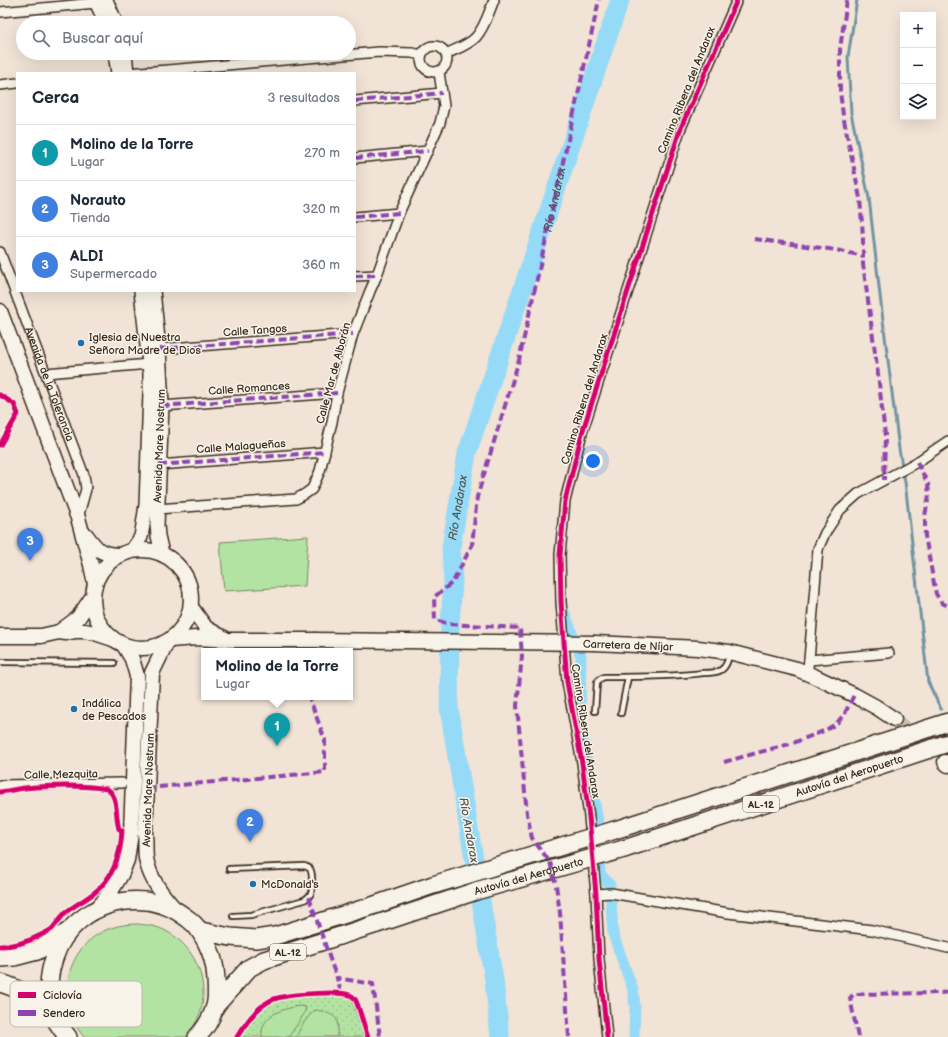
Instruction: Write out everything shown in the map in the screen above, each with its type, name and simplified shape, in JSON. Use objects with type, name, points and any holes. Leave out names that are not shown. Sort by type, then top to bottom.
[{"type":"highway","name":"Autovía del Aeropuerto","points":[[201,931],[230,937],[256,939],[275,936],[375,905],[433,885],[615,830],[948,722]]},
{"type":"highway","name":"Autovía del Aeropuerto","points":[[216,1005],[249,968],[264,960],[476,892],[624,849],[948,743]]},
{"type":"highway","name":"AL-12","points":[[0,958],[14,957],[37,951],[68,932],[81,919],[97,909],[116,902],[136,900],[156,902],[175,909],[190,920],[201,931],[210,949],[214,965],[217,983],[216,1005],[207,1024],[197,1037]]},
{"type":"highway","name":"AL-12","points":[[49,981],[54,955],[68,932]]},
{"type":"highway","name":"AL-12","points":[[0,984],[10,986]]},
{"type":"highway","name":"AL-12","points":[[61,1027],[68,1037]]},
{"type":"main road","name":"Avenida de la Tolerancia","points":[[0,311],[80,523],[94,590]]},
{"type":"main road","name":"Avenida de la Tolerancia","points":[[80,523],[95,548],[107,555],[126,553]]},
{"type":"main road","points":[[0,636],[41,636],[59,632],[66,633],[84,631],[95,633],[138,648],[153,647],[168,641],[180,631],[187,619],[191,607],[191,590],[186,575],[176,562],[162,553],[147,550],[126,553],[109,562],[101,572],[89,601],[78,618],[59,632]]},
{"type":"main road","points":[[94,590],[95,613],[100,624],[110,636],[119,642]]},
{"type":"main road","name":"Carretera de Níjar","points":[[191,607],[206,628],[228,640]]},
{"type":"main road","name":"Carretera de Níjar","points":[[168,641],[196,638],[228,640],[595,644],[698,648],[729,652],[797,669],[808,667],[818,678],[854,695],[894,719]]},
{"type":"main road","name":"Avenida Mare Nostrum","points":[[168,641],[152,673],[145,833],[146,858],[150,873],[164,897],[175,909]]},
{"type":"main road","name":"Avenida Mare Nostrum","points":[[97,909],[112,890],[121,875],[127,860],[131,833],[137,676],[132,659],[119,642]]},
{"type":"street","points":[[446,54],[476,38],[494,0]]},
{"type":"street","name":"Camino Ribera del Andarax","points":[[607,1037],[599,959],[596,894],[589,817],[582,763],[566,675],[560,586],[560,555],[565,501],[582,432],[680,130],[737,0]]},
{"type":"street","points":[[0,12],[99,1]]},
{"type":"street","points":[[99,1],[104,16]]},
{"type":"street","points":[[99,1],[111,16]]},
{"type":"street","points":[[432,46],[441,48],[446,54],[446,64],[439,72],[429,72],[421,63],[421,55],[425,50],[432,46]]},
{"type":"street","points":[[356,54],[379,52],[412,53],[421,55]]},
{"type":"street","points":[[116,60],[118,72]]},
{"type":"street","points":[[125,60],[126,72]]},
{"type":"street","points":[[140,72],[285,60]]},
{"type":"street","name":"Calle Mar de Alborán","points":[[157,509],[296,498],[312,489],[320,471],[337,393],[353,334],[400,213],[440,123],[444,106],[439,72]]},
{"type":"street","points":[[0,85],[16,83]]},
{"type":"street","points":[[356,100],[442,93]]},
{"type":"street","points":[[356,158],[428,151]]},
{"type":"street","points":[[356,217],[400,213]]},
{"type":"street","name":"Avenida de la Tolerancia","points":[[0,252],[13,272]]},
{"type":"street","points":[[356,276],[377,275]]},
{"type":"street","name":"Avenida de la Tolerancia","points":[[20,292],[46,373],[84,475],[86,489],[80,523]]},
{"type":"street","name":"Avenida Mare Nostrum","points":[[126,553],[141,537],[146,505],[150,393],[149,364],[141,292]]},
{"type":"street","name":"Avenida Mare Nostrum","points":[[153,292],[159,349],[162,406],[157,509],[157,530],[162,553]]},
{"type":"street","name":"Calle Tangos","points":[[159,349],[353,334]]},
{"type":"street","points":[[46,373],[149,364]]},
{"type":"street","name":"Calle Romances","points":[[162,406],[337,393]]},
{"type":"street","points":[[889,652],[808,667],[818,549],[825,533],[840,510],[858,494],[917,462],[948,442]]},
{"type":"street","name":"Calle Malagueñas","points":[[159,465],[325,452]]},
{"type":"street","name":"Calle Mezquita","points":[[0,785],[122,783]]},
{"type":"street","points":[[596,894],[611,893],[728,914],[872,930],[948,948]]},
{"type":"lane","points":[[595,711],[597,682],[604,677],[650,677],[693,674],[721,670],[726,665],[729,652]]},
{"type":"lane","points":[[0,662],[114,663]]},
{"type":"lane","points":[[621,713],[628,677]]},
{"type":"lane","points":[[229,869],[304,866],[310,868],[313,887],[309,897],[304,900],[251,915],[234,916]]},
{"type":"green space","points":[[308,536],[305,586],[224,591],[220,542]]},
{"type":"green space","points":[[138,924],[164,930],[184,945],[192,955],[201,977],[203,1001],[197,1020],[186,1037],[84,1037],[78,1027],[142,1027],[142,981],[68,981],[74,960],[83,947],[95,936],[111,928]]},
{"type":"green space","points":[[333,995],[347,997],[352,1001],[364,1037],[241,1037],[257,1014],[265,1007],[283,999],[293,997]]},
{"type":"green space","points":[[299,1006],[306,1007],[305,1011],[289,1037],[262,1037],[262,1029],[268,1018],[279,1011]]},
{"type":"green space","points":[[316,1010],[328,1013],[337,1020],[337,1037],[296,1037],[307,1018]]},
{"type":"waterway","name":"Río Andarax","points":[[500,1037],[494,980],[449,708],[450,624],[453,582],[451,548],[467,453],[620,0]]},
{"type":"waterway","points":[[857,0],[848,57],[851,113],[869,198],[899,449],[905,482],[928,682],[941,709]]},
{"type":"waterway","points":[[561,604],[581,656],[580,722],[598,821],[600,874],[610,885]]},
{"type":"waterway","points":[[611,902],[613,934],[633,990],[635,1007],[634,1037]]},
{"type":"tunnel","points":[[894,719],[945,762]]},
{"type":"marked path","points":[[569,1037],[560,913],[556,885],[550,862],[532,838],[527,814],[517,706],[522,656],[520,628],[450,624],[435,620],[434,597],[453,582],[472,545],[477,497],[519,360],[599,0]]},
{"type":"marked path","points":[[847,0],[840,49],[840,91],[843,115],[860,198],[863,236],[863,264],[885,435],[884,480]]},
{"type":"marked path","points":[[356,101],[442,93]]},
{"type":"marked path","points":[[356,158],[428,151]]},
{"type":"marked path","points":[[356,217],[399,213]]},
{"type":"marked path","points":[[754,239],[836,250],[863,256]]},
{"type":"marked path","points":[[356,276],[377,275]]},
{"type":"marked path","points":[[159,349],[353,334]]},
{"type":"marked path","points":[[162,406],[337,393]]},
{"type":"marked path","points":[[159,465],[325,452]]},
{"type":"marked path","points":[[917,462],[928,484],[929,495],[925,516],[925,536],[936,594],[942,603],[948,606]]},
{"type":"marked path","points":[[724,762],[793,743],[826,730],[837,723],[845,713],[854,695]]},
{"type":"marked path","points":[[147,788],[325,772],[325,740],[310,700]]},
{"type":"marked path","points":[[309,897],[337,978]]},
{"type":"marked path","points":[[341,993],[337,978],[373,984],[380,1037]]},
{"type":"marked path","points":[[858,1037],[850,998],[854,994],[948,992]]},
{"type":"cycle path","points":[[607,1037],[599,959],[596,894],[589,817],[582,763],[567,682],[561,602],[560,555],[565,501],[582,433],[680,130],[737,0]]},
{"type":"cycle path","points":[[0,395],[14,404],[18,414],[0,445]]},
{"type":"cycle path","points":[[0,792],[25,788],[55,786],[77,786],[107,789],[111,792],[115,802],[119,829],[122,830],[118,857],[111,873],[101,887],[91,896],[66,912],[52,929],[26,942],[0,946]]},
{"type":"cycle path","points":[[237,1037],[253,1015],[271,1000],[288,996],[327,993],[345,994],[354,998],[368,1037]]},
{"type":"place","name":"Iglesia de Nuestra Señora Madre de Dios","points":[[81,343]]},
{"type":"place","name":"ALDI","points":[[30,561]]},
{"type":"place","name":"Indálica de Pescados","points":[[74,709]]},
{"type":"place","name":"Molino de la Torre","points":[[277,746]]},
{"type":"place","name":"Norauto","points":[[250,842]]},
{"type":"place","name":"McDonald's","points":[[253,884]]}]
